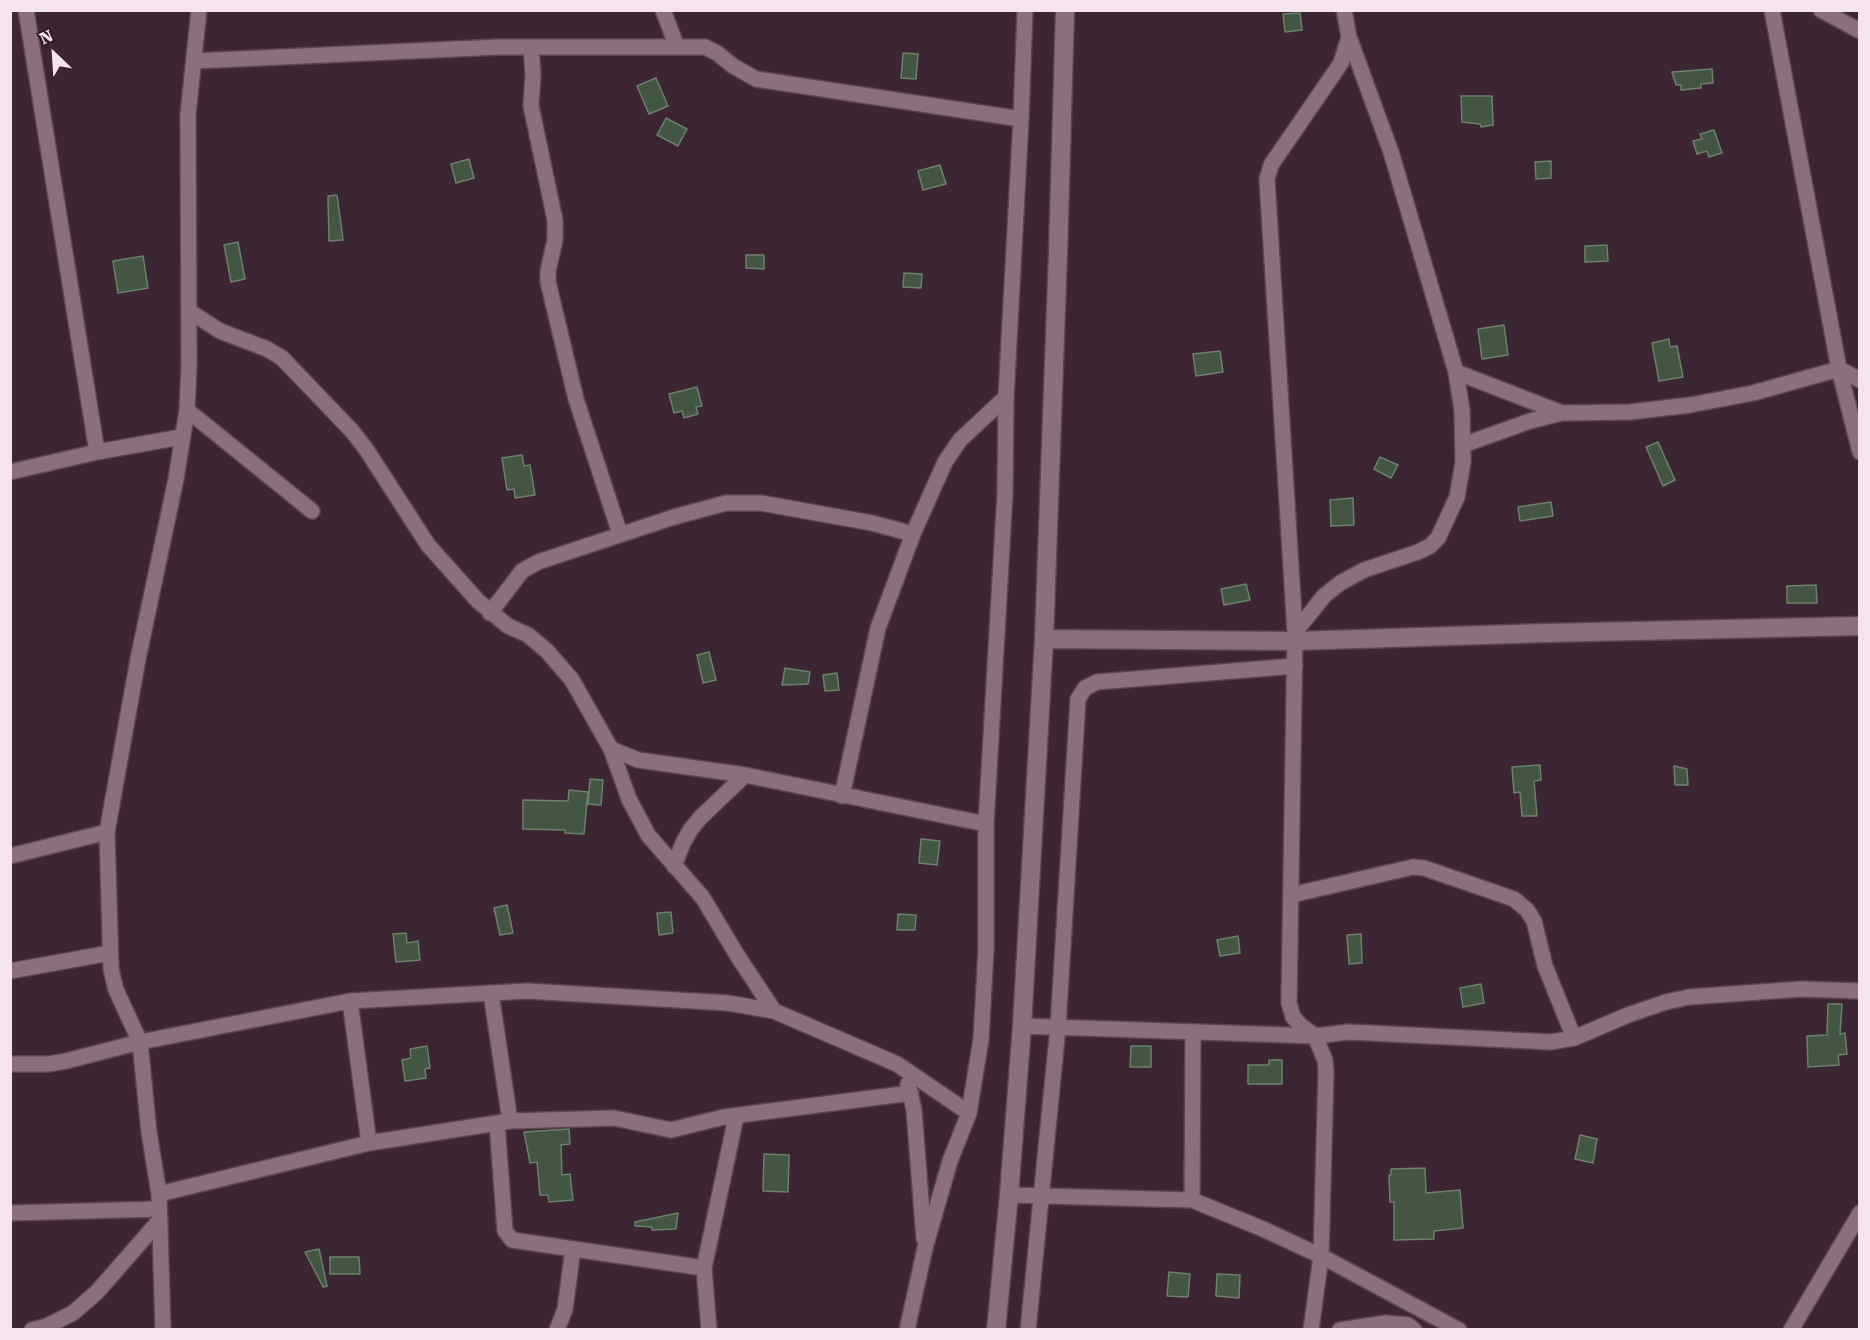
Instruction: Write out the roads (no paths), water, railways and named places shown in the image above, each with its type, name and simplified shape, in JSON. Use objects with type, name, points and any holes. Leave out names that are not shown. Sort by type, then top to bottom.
[{"type":"main road","points":[[996,1329],[1022,1026],[1044,639],[1065,10]]},
{"type":"main road","points":[[1044,639],[1295,637],[1860,626]]},
{"type":"street","points":[[26,10],[97,453]]},
{"type":"street","points":[[163,1329],[159,1208],[140,1042],[116,990],[111,969],[107,832],[138,659],[176,479],[187,410],[188,114],[199,10]]},
{"type":"street","points":[[663,10],[677,47]]},
{"type":"street","points":[[907,1329],[925,1248],[950,1161],[969,1113],[981,1039],[984,996],[986,824],[1005,493],[1006,397],[1025,10]]},
{"type":"street","points":[[1295,637],[1324,596],[1340,583],[1364,570],[1430,546],[1438,538],[1457,497],[1461,481],[1462,410],[1456,372],[1391,152],[1349,37],[1344,10]]},
{"type":"street","points":[[1772,10],[1839,369],[1860,452]]},
{"type":"street","points":[[1821,10],[1860,31]]},
{"type":"street","points":[[1311,1329],[1322,1256],[1326,1072],[1325,1060],[1315,1035],[1300,1025],[1290,1011],[1295,637],[1267,179],[1271,165],[1337,70],[1349,37]]},
{"type":"street","points":[[194,61],[531,47],[705,47],[717,52],[733,66],[756,79],[1021,119]]},
{"type":"street","points":[[531,47],[533,75],[531,106],[555,220],[555,240],[548,271],[548,282],[576,399],[620,534]]},
{"type":"street","points":[[189,310],[220,331],[267,349],[282,358],[352,431],[428,545],[490,613],[508,626],[528,635],[547,651],[572,680],[611,749],[636,816],[648,835],[704,898],[737,955],[774,1011]]},
{"type":"street","points":[[1463,445],[1530,421],[1563,413],[1630,412],[1690,405],[1754,393],[1839,369],[1860,380]]},
{"type":"street","points":[[1456,372],[1563,413]]},
{"type":"street","points":[[842,796],[878,628],[913,534],[950,454],[977,421],[1006,397]]},
{"type":"street","points":[[187,410],[312,511]]},
{"type":"street","points":[[10,471],[181,437]]},
{"type":"street","points":[[490,613],[522,572],[538,562],[620,534],[726,503],[761,503],[872,523],[913,534]]},
{"type":"street","points":[[1028,1329],[1058,1027],[1078,699],[1085,688],[1097,682],[1295,666]]},
{"type":"street","points":[[611,749],[638,760],[746,775],[986,824]]},
{"type":"street","points":[[674,866],[682,843],[691,829],[746,775]]},
{"type":"street","points":[[10,856],[107,832]]},
{"type":"street","points":[[1291,895],[1413,867],[1424,868],[1514,899],[1527,910],[1534,921],[1545,966],[1574,1038]]},
{"type":"street","points":[[10,970],[110,953]]},
{"type":"street","points":[[1022,1026],[1193,1033],[1315,1035],[1349,1032],[1551,1042],[1574,1038],[1628,1015],[1689,997],[1802,989],[1860,991]]},
{"type":"street","points":[[10,1064],[49,1064],[66,1061],[140,1042],[350,1001],[527,991],[717,1002],[774,1011],[897,1064],[969,1113]]},
{"type":"street","points":[[492,993],[503,1122],[505,1231],[507,1235],[512,1240],[704,1268]]},
{"type":"street","points":[[350,1001],[369,1143]]},
{"type":"street","points":[[1192,1200],[1193,1033]]},
{"type":"street","points":[[897,1064],[911,1093],[915,1110],[925,1248]]},
{"type":"street","points":[[10,1213],[159,1208],[369,1143],[503,1122],[614,1118],[671,1130],[724,1118],[911,1093]]},
{"type":"street","points":[[709,1329],[704,1268],[736,1117]]},
{"type":"street","points":[[1009,1195],[1192,1200],[1322,1256],[1459,1329]]},
{"type":"street","points":[[32,1329],[47,1326],[73,1313],[97,1292],[159,1208]]},
{"type":"street","points":[[1791,1329],[1860,1214]]},
{"type":"street","points":[[557,1329],[564,1309],[573,1249]]},
{"type":"street","points":[[1340,1329],[1386,1323],[1408,1325],[1414,1329]]}]
